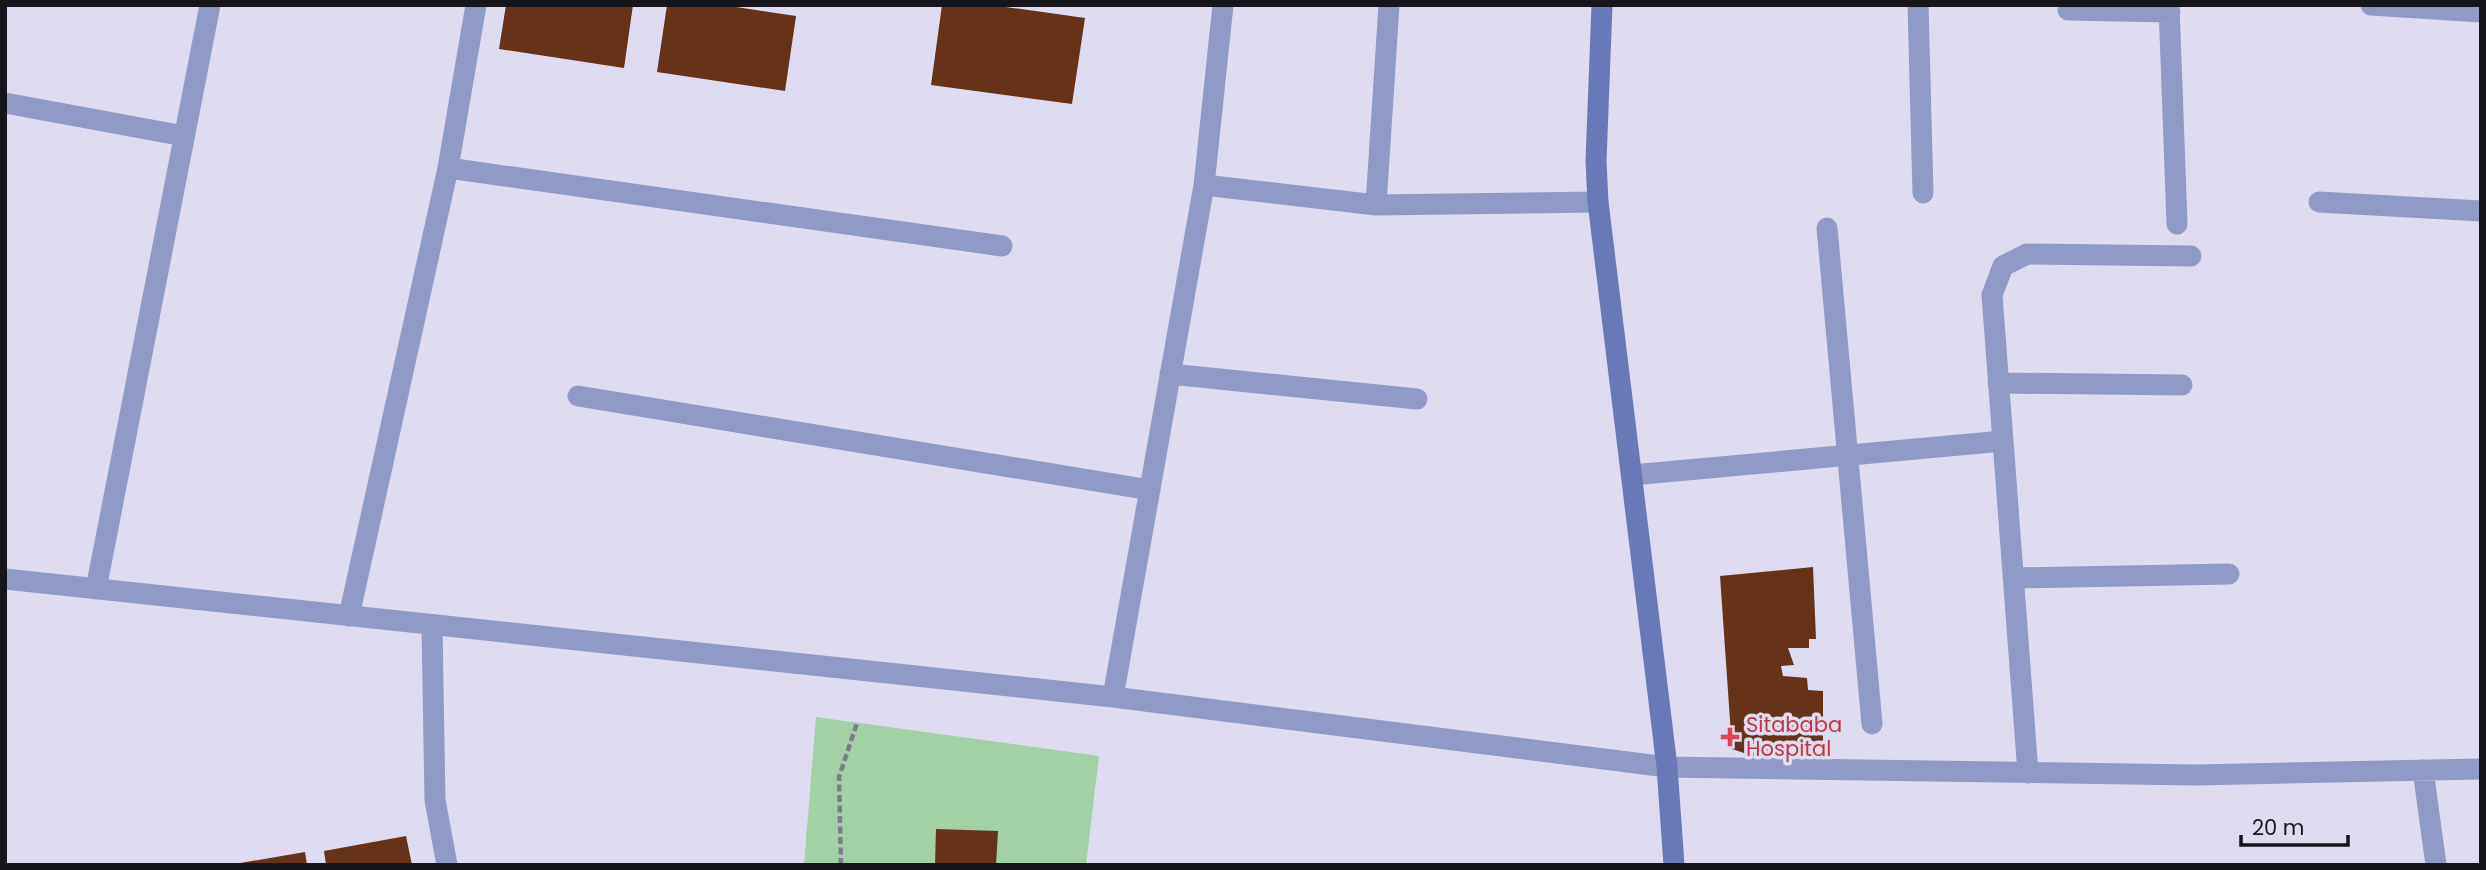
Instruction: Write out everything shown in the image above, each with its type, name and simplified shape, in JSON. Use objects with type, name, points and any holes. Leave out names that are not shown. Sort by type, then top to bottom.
[{"type":"street","points":[[96,589],[210,5]]},
{"type":"street","points":[[349,615],[448,168],[476,5]]},
{"type":"street","points":[[1113,697],[1204,185],[1223,5]]},
{"type":"street","points":[[1376,205],[1389,5]]},
{"type":"street","points":[[1602,5],[1596,161],[1598,202],[1667,767],[1674,865]]},
{"type":"street","points":[[1918,5],[1923,193]]},
{"type":"street","points":[[2371,5],[2481,12]]},
{"type":"street","points":[[2068,10],[2169,8],[2177,224]]},
{"type":"street","points":[[5,103],[184,136]]},
{"type":"street","points":[[448,168],[1002,246]]},
{"type":"street","points":[[1204,185],[1376,205],[1598,202]]},
{"type":"street","points":[[2319,202],[2481,211]]},
{"type":"street","points":[[1827,228],[1872,724]]},
{"type":"street","points":[[2028,772],[1992,295],[2003,267],[2027,254],[2191,256]]},
{"type":"street","points":[[1170,374],[1417,399]]},
{"type":"street","points":[[1998,383],[2182,385]]},
{"type":"street","points":[[578,396],[1150,490]]},
{"type":"street","points":[[1632,475],[2003,441]]},
{"type":"street","points":[[2013,578],[2230,574]]},
{"type":"street","points":[[5,579],[1113,697],[1667,767],[2196,775],[2481,769]]},
{"type":"street","points":[[432,625],[435,800],[447,865]]},
{"type":"street","points":[[2423,770],[2435,865]]},
{"type":"path","points":[[841,865],[839,777],[857,723]]},
{"type":"green space","points":[[816,717],[1099,756],[1086,865],[804,865]]},
{"type":"building","points":[[506,5],[633,5],[624,68],[499,49]]},
{"type":"building","points":[[667,5],[723,5],[796,16],[785,91],[657,72]]},
{"type":"building","points":[[942,5],[992,5],[1085,18],[1072,104],[931,85]]},
{"type":"building","points":[[1813,567],[1816,639],[1809,639],[1809,648],[1788,648],[1794,665],[1781,666],[1783,676],[1807,678],[1808,690],[1823,691],[1823,746],[1790,746],[1789,754],[1756,757],[1732,749],[1720,576]]},
{"type":"building","points":[[936,829],[998,831],[996,865],[935,865]]},
{"type":"building","points":[[406,836],[412,865],[326,865],[324,851]]},
{"type":"building","points":[[305,852],[307,865],[240,865],[240,863]]},
{"type":"place","name":"Sitababa Hospital","points":[[1730,737]]}]
